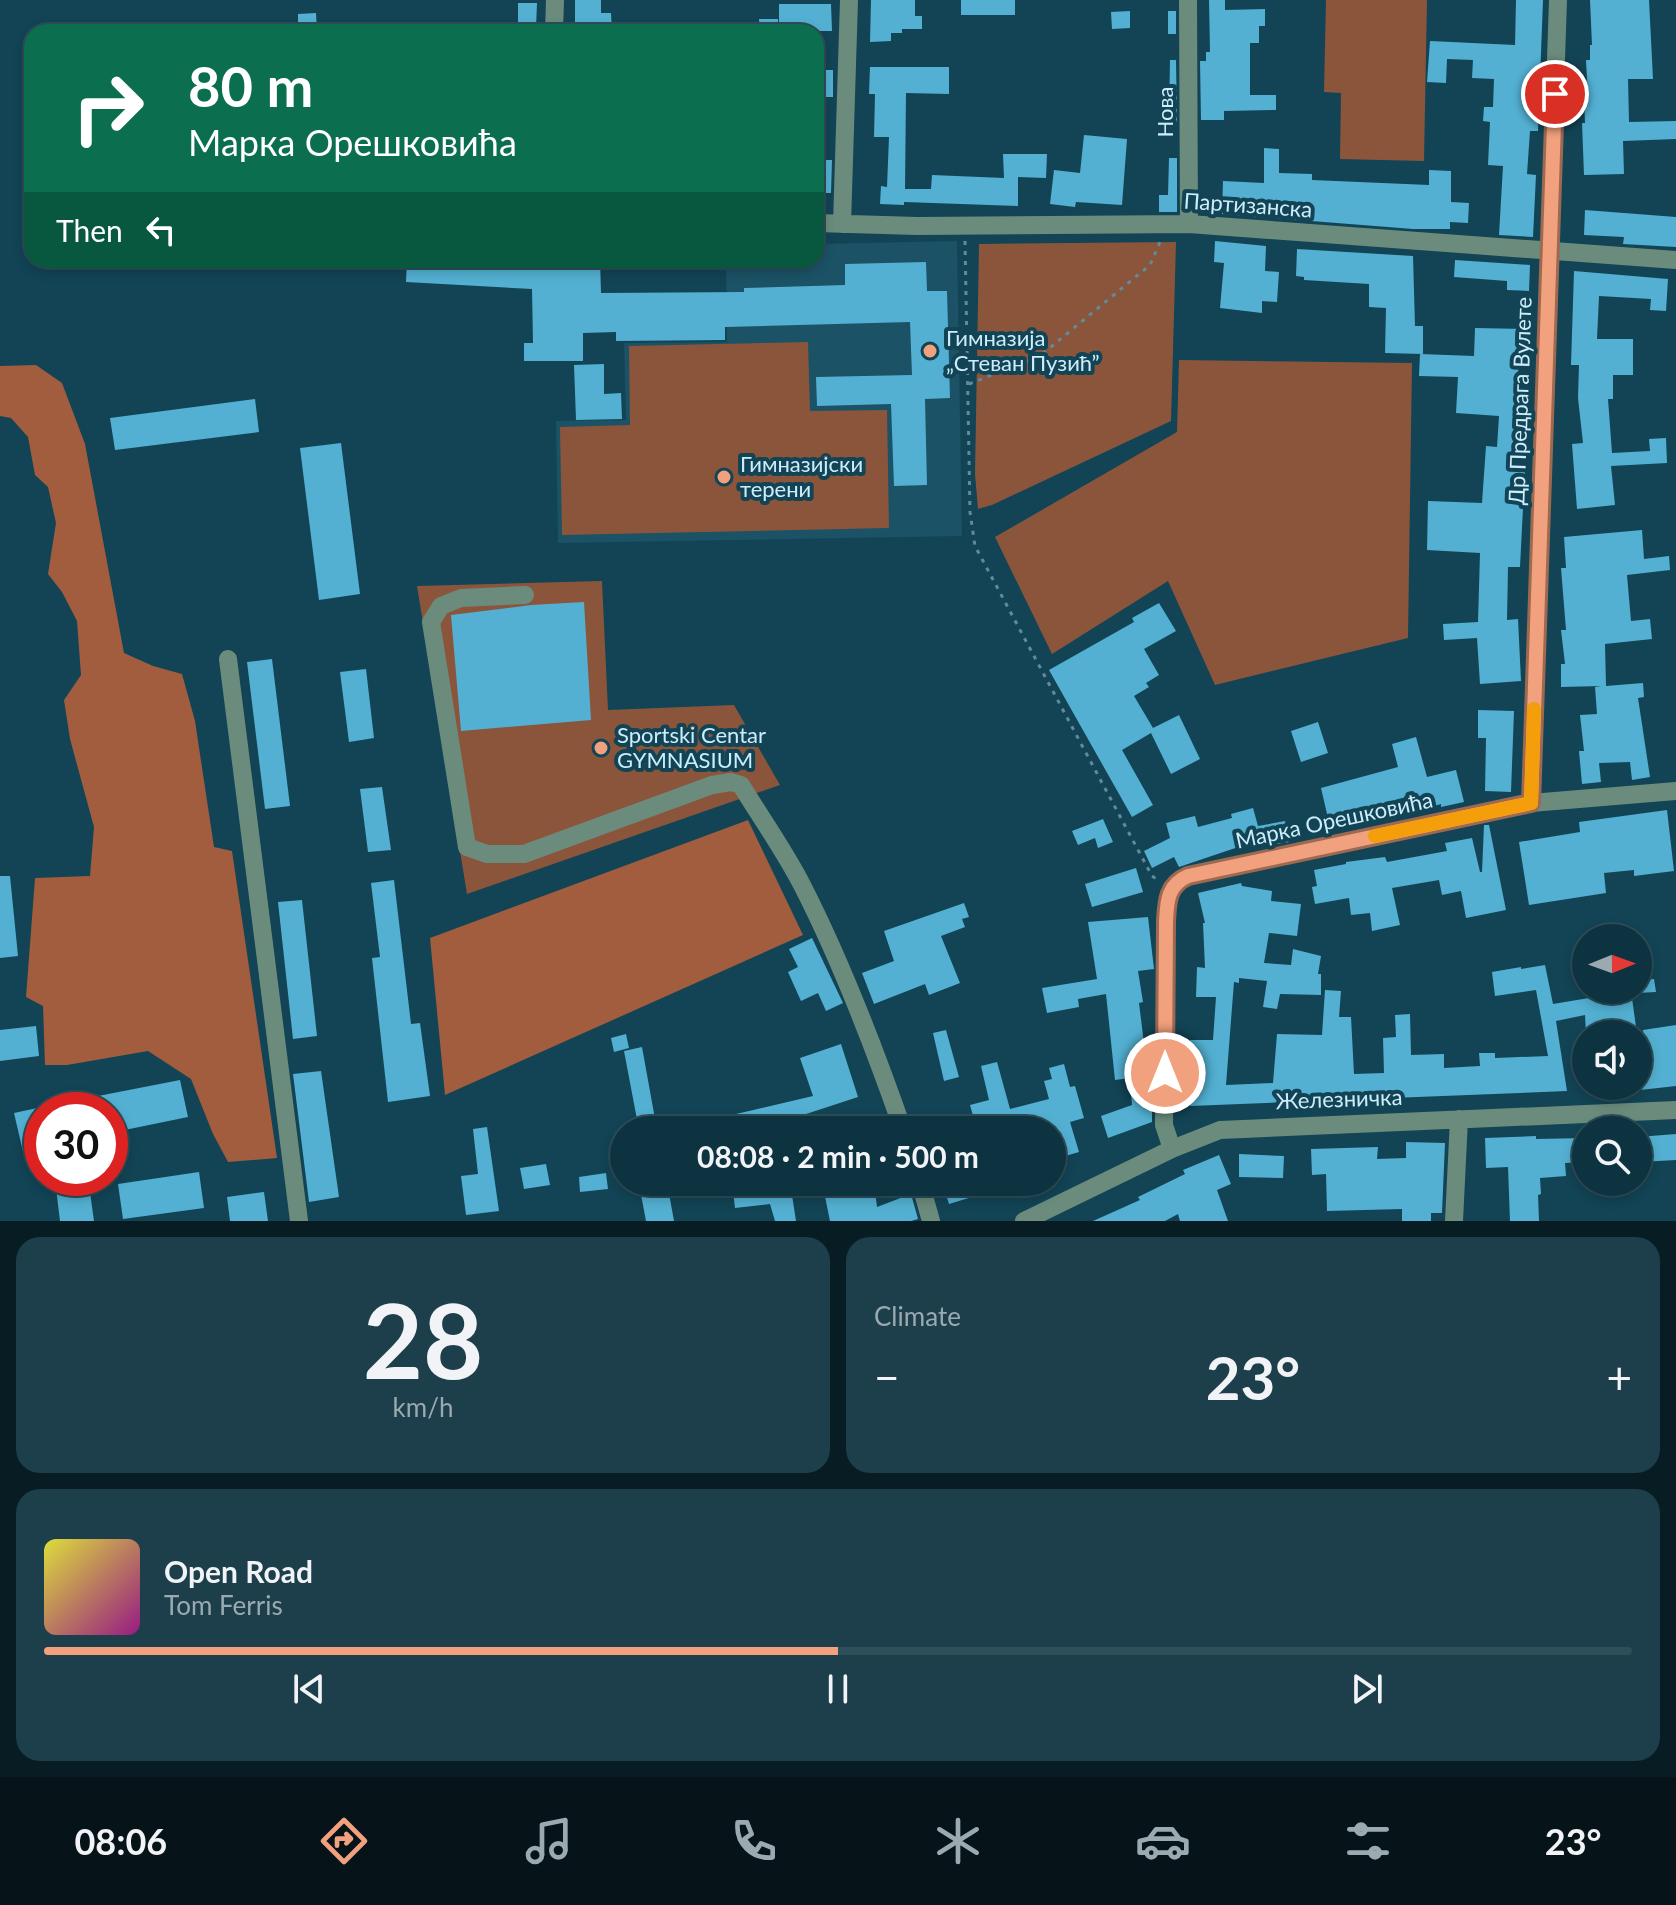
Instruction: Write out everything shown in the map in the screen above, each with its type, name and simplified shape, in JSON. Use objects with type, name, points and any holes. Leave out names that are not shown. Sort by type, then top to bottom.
[{"type":"street","points":[[554,24],[555,0]]},
{"type":"street","points":[[842,224],[849,0]]},
{"type":"street","name":"Нова","points":[[1188,0],[1189,224]]},
{"type":"street","name":"Др Предрага Вулете","points":[[1531,803],[1558,0]]},
{"type":"street","name":"Партизанска","points":[[824,223],[1189,224],[1676,260]]},
{"type":"street","points":[[525,595],[461,598],[441,606],[431,622],[467,847],[487,854],[524,854],[712,785],[731,782],[741,785],[801,883],[824,931],[898,1116]]},
{"type":"street","points":[[228,659],[299,1221]]},
{"type":"street","name":"Марка Орешковића","points":[[1171,890],[1175,883],[1188,876],[1531,803],[1676,791]]},
{"type":"street","points":[[1171,890],[1167,898],[1166,922],[1164,1125],[1172,1149]]},
{"type":"street","name":"Железничка","points":[[1024,1221],[1172,1149],[1209,1133],[1237,1128],[1676,1110]]},
{"type":"street","points":[[1454,1221],[1459,1119]]},
{"type":"street","points":[[924,1196],[931,1221]]},
{"type":"path","points":[[968,384],[1040,356],[1150,265],[1168,224]]},
{"type":"path","points":[[965,225],[970,512],[975,546],[1152,876],[1171,890]]},
{"type":"shaded area","points":[[1326,0],[1427,0],[1424,161],[1340,159],[1341,93],[1324,92]]},
{"type":"shaded area","points":[[957,241],[962,536],[558,543],[556,421],[626,420],[624,343],[727,342],[726,268],[824,268],[824,244]]},
{"type":"shaded area","points":[[1176,242],[1171,421],[978,509],[975,474],[979,244]]},
{"type":"shaded area","name":"Гимназијски терени","points":[[808,342],[810,411],[887,410],[889,528],[562,535],[560,427],[630,425],[629,346]]},
{"type":"shaded area","points":[[1179,360],[1412,363],[1408,638],[1215,685],[1168,581],[1052,654],[995,537],[1177,432]]},
{"type":"shaded area","points":[[36,365],[62,383],[85,444],[124,653],[182,674],[195,721],[214,847],[232,851],[277,1158],[228,1162],[191,1079],[148,1051],[67,1065],[45,1065],[43,1006],[26,997],[35,878],[90,876],[94,827],[70,739],[64,700],[81,675],[77,621],[62,592],[48,574],[56,523],[48,487],[35,475],[28,437],[11,418],[0,416],[0,366]]},
{"type":"shaded area","name":"Sportski Centar GYMNASIUM","points":[[602,581],[608,710],[734,705],[780,785],[467,894],[417,586]]},
{"type":"shaded area","points":[[748,820],[803,935],[445,1095],[430,938]]},
{"type":"building","points":[[575,0],[601,0],[601,13],[611,13],[612,24],[575,24]]},
{"type":"building","points":[[871,0],[915,0],[915,16],[922,16],[922,29],[902,29],[902,33],[891,33],[891,41],[870,42]]},
{"type":"building","points":[[961,0],[1015,0],[1015,15],[961,15]]},
{"type":"building","points":[[1209,0],[1225,0],[1225,10],[1265,9],[1265,26],[1259,26],[1259,43],[1250,43],[1250,95],[1276,95],[1276,110],[1224,111],[1224,120],[1201,120],[1200,61],[1206,61],[1206,52],[1210,52]]},
{"type":"building","points":[[1516,0],[1543,0],[1538,131],[1530,131],[1527,174],[1536,175],[1533,237],[1499,235],[1503,166],[1488,165],[1490,122],[1483,121],[1484,107],[1493,107],[1494,79],[1472,78],[1473,60],[1447,59],[1446,83],[1427,82],[1430,41],[1515,45]]},
{"type":"building","points":[[1590,0],[1649,0],[1653,79],[1628,79],[1629,122],[1676,121],[1676,139],[1623,141],[1624,174],[1584,175],[1582,123],[1585,123],[1584,98],[1588,98],[1586,60],[1590,60],[1592,45]]},
{"type":"building","points":[[518,3],[537,3],[536,24],[518,24]]},
{"type":"building","points":[[779,4],[831,4],[832,31],[824,31],[824,24],[779,24]]},
{"type":"building","points":[[1130,11],[1130,28],[1112,29],[1111,12]]},
{"type":"building","points":[[1168,11],[1176,11],[1176,34],[1168,34]]},
{"type":"building","points":[[316,13],[317,24],[298,24],[298,14]]},
{"type":"building","points":[[759,19],[778,19],[778,24],[759,24]]},
{"type":"building","points":[[1170,60],[1176,60],[1177,124],[1170,123]]},
{"type":"building","points":[[870,67],[949,67],[949,94],[906,93],[905,189],[931,189],[932,175],[1004,178],[1003,154],[1047,154],[1046,178],[1018,177],[1018,206],[880,204],[881,186],[887,187],[889,137],[874,137],[875,94],[869,94]]},
{"type":"building","points":[[824,70],[833,70],[833,97],[824,97]]},
{"type":"building","points":[[1084,135],[1127,139],[1122,205],[1076,202],[1075,207],[1050,204],[1054,170],[1080,173]]},
{"type":"building","points":[[1264,148],[1279,149],[1279,173],[1312,174],[1312,180],[1429,185],[1429,170],[1451,171],[1451,202],[1469,203],[1468,223],[1450,222],[1450,229],[1413,229],[1222,214],[1223,181],[1264,183]]},
{"type":"building","points":[[1169,158],[1177,158],[1177,212],[1159,212],[1159,195],[1168,195]]},
{"type":"building","points":[[824,160],[832,160],[831,193],[824,193]]},
{"type":"building","points":[[1585,210],[1676,217],[1676,247],[1623,244],[1624,237],[1584,235]]},
{"type":"building","points":[[1215,241],[1266,246],[1265,271],[1279,272],[1277,302],[1262,301],[1262,313],[1220,308],[1224,263],[1214,262]]},
{"type":"building","points":[[1297,249],[1413,256],[1415,326],[1423,326],[1423,354],[1385,353],[1386,308],[1369,307],[1369,284],[1304,280],[1304,277],[1296,276]]},
{"type":"building","points":[[1455,260],[1530,265],[1529,291],[1507,290],[1507,281],[1454,277]]},
{"type":"building","points":[[926,262],[927,291],[947,291],[950,398],[925,399],[927,485],[894,486],[891,404],[817,406],[816,377],[912,375],[910,322],[725,327],[725,340],[616,341],[616,332],[583,333],[583,361],[524,361],[524,343],[533,343],[532,289],[406,282],[407,268],[600,268],[601,293],[744,292],[744,288],[845,285],[845,264]]},
{"type":"building","points":[[1574,271],[1668,279],[1666,311],[1650,310],[1651,299],[1599,296],[1597,339],[1633,339],[1633,375],[1613,375],[1613,399],[1608,399],[1612,453],[1650,451],[1649,439],[1666,438],[1667,463],[1611,466],[1615,505],[1577,509],[1572,444],[1583,443],[1578,398],[1579,365],[1571,365]]},
{"type":"building","points":[[1475,328],[1530,329],[1529,351],[1519,351],[1517,405],[1526,405],[1520,567],[1508,567],[1507,620],[1518,619],[1521,681],[1480,684],[1477,638],[1444,640],[1443,624],[1478,622],[1480,553],[1427,550],[1428,501],[1482,503],[1486,446],[1497,447],[1499,416],[1456,413],[1458,377],[1419,376],[1420,354],[1474,356]]},
{"type":"building","points":[[604,364],[604,394],[621,393],[622,419],[576,420],[574,365]]},
{"type":"building","points":[[255,399],[259,432],[115,450],[110,418]]},
{"type":"building","points":[[341,443],[360,594],[319,600],[300,448]]},
{"type":"building","points":[[1642,530],[1644,559],[1669,556],[1670,570],[1627,575],[1631,621],[1650,619],[1652,639],[1605,644],[1606,686],[1643,683],[1644,697],[1638,698],[1650,777],[1632,780],[1630,762],[1599,763],[1601,782],[1582,784],[1579,751],[1584,751],[1580,715],[1597,714],[1595,687],[1601,686],[1561,687],[1561,664],[1565,664],[1561,630],[1566,630],[1561,568],[1566,568],[1564,537]]},
{"type":"building","points":[[584,602],[591,720],[461,731],[451,615]]},
{"type":"building","points":[[1159,603],[1176,631],[1144,649],[1159,675],[1146,683],[1149,687],[1134,696],[1153,728],[1179,715],[1200,759],[1171,774],[1151,733],[1122,750],[1153,805],[1132,817],[1049,670],[1134,622],[1132,618]]},
{"type":"building","points":[[272,659],[290,806],[265,809],[247,662]]},
{"type":"building","points":[[366,669],[374,738],[349,742],[340,672]]},
{"type":"building","points":[[1478,710],[1514,711],[1511,792],[1485,791],[1486,738],[1478,738]]},
{"type":"building","points":[[1318,722],[1328,753],[1301,762],[1291,731]]},
{"type":"building","points":[[1416,737],[1427,777],[1456,770],[1464,802],[1441,807],[1441,804],[1410,813],[1406,797],[1370,807],[1374,821],[1331,831],[1321,788],[1398,767],[1392,744]]},
{"type":"building","points":[[382,787],[391,850],[368,852],[360,789]]},
{"type":"building","points":[[1253,808],[1258,826],[1285,821],[1289,842],[1266,846],[1265,838],[1179,867],[1174,857],[1152,868],[1144,851],[1170,838],[1166,823],[1195,816],[1198,827],[1232,818],[1231,814]]},
{"type":"building","points":[[1667,810],[1674,871],[1634,876],[1634,870],[1604,873],[1606,893],[1529,905],[1519,842],[1580,832],[1579,822]]},
{"type":"building","points":[[1103,819],[1113,842],[1098,848],[1095,838],[1078,845],[1072,831]]},
{"type":"building","points":[[1484,825],[1489,825],[1506,910],[1466,918],[1461,891],[1442,895],[1439,880],[1392,888],[1400,925],[1372,931],[1370,913],[1351,915],[1349,898],[1315,904],[1312,887],[1317,886],[1314,870],[1346,862],[1385,857],[1387,862],[1447,851],[1445,843],[1472,838],[1482,872]]},
{"type":"building","points":[[1136,868],[1143,892],[1092,907],[1085,884]]},
{"type":"building","points":[[0,876],[10,876],[18,956],[0,958]]},
{"type":"building","points":[[394,880],[411,1024],[420,1023],[430,1096],[388,1102],[372,958],[380,957],[371,883]]},
{"type":"building","points":[[1241,883],[1242,886],[1272,891],[1271,901],[1301,904],[1297,936],[1269,933],[1264,963],[1291,965],[1293,949],[1321,956],[1318,974],[1321,974],[1321,995],[1280,994],[1277,1009],[1263,1007],[1267,981],[1239,978],[1239,983],[1234,982],[1226,1085],[1273,1083],[1277,1034],[1322,1035],[1325,990],[1341,991],[1339,1017],[1351,1017],[1354,1074],[1384,1073],[1383,1038],[1396,1037],[1395,1015],[1410,1014],[1411,1055],[1444,1054],[1444,1068],[1480,1066],[1479,1053],[1495,1053],[1495,1058],[1548,1056],[1536,990],[1495,996],[1492,972],[1545,965],[1553,1004],[1572,1001],[1572,1004],[1633,1004],[1635,1020],[1585,1020],[1585,1015],[1556,1021],[1567,1091],[1190,1106],[1190,1040],[1213,1040],[1216,997],[1196,997],[1197,967],[1205,968],[1205,923],[1198,893]]},
{"type":"building","points":[[302,900],[317,1036],[293,1039],[278,902]]},
{"type":"building","points":[[964,903],[969,917],[962,919],[965,927],[941,936],[960,983],[929,995],[925,984],[874,1004],[862,973],[894,961],[884,931]]},
{"type":"building","points":[[1148,917],[1154,969],[1138,971],[1149,1084],[1152,1084],[1152,1122],[1108,1138],[1101,1116],[1132,1105],[1130,1078],[1115,1080],[1106,994],[1078,999],[1079,1007],[1047,1013],[1042,988],[1097,979],[1088,922]]},
{"type":"building","points":[[812,938],[843,1003],[826,1011],[818,993],[801,1001],[788,972],[798,967],[789,949]]},
{"type":"building","points":[[1676,1025],[1676,1086],[1652,1089],[1652,1029]]},
{"type":"building","points":[[36,1026],[39,1056],[0,1061],[0,1030]]},
{"type":"building","points":[[946,1030],[959,1077],[944,1081],[933,1033]]},
{"type":"building","points":[[626,1034],[629,1048],[614,1052],[611,1038]]},
{"type":"building","points":[[841,1044],[858,1097],[800,1116],[736,1116],[813,1096],[800,1058]]},
{"type":"building","points":[[642,1047],[654,1116],[636,1116],[624,1051]]},
{"type":"building","points":[[997,1062],[1010,1109],[1049,1099],[1044,1081],[1052,1079],[1049,1068],[1064,1064],[1070,1087],[1075,1086],[1084,1118],[1070,1122],[1079,1152],[1066,1156],[1066,1116],[973,1116],[970,1105],[989,1100],[981,1066]]},
{"type":"building","points":[[321,1071],[339,1197],[309,1202],[293,1074]]},
{"type":"building","points":[[180,1080],[188,1117],[128,1129],[128,1092],[119,1092]]},
{"type":"building","points":[[24,1111],[24,1156],[14,1113]]},
{"type":"building","points":[[487,1127],[499,1211],[466,1215],[461,1176],[478,1174],[473,1129]]},
{"type":"building","points":[[1676,1134],[1676,1160],[1652,1161],[1652,1136]]},
{"type":"building","points":[[1485,1138],[1572,1138],[1572,1163],[1565,1163],[1566,1176],[1540,1178],[1539,1221],[1510,1221],[1508,1167],[1486,1168]]},
{"type":"building","points":[[1406,1142],[1445,1143],[1442,1213],[1431,1213],[1431,1221],[1402,1221],[1402,1209],[1327,1211],[1326,1174],[1312,1175],[1311,1149],[1378,1147],[1377,1159],[1406,1158]]},
{"type":"building","points":[[1239,1154],[1284,1156],[1283,1178],[1239,1177]]},
{"type":"building","points":[[1219,1155],[1231,1184],[1217,1190],[1228,1221],[1180,1221],[1178,1214],[1165,1221],[1093,1221],[1140,1200],[1138,1197],[1185,1174],[1183,1170]]},
{"type":"building","points":[[546,1164],[550,1185],[524,1189],[520,1168]]},
{"type":"building","points":[[199,1172],[204,1208],[123,1219],[120,1196],[128,1196],[128,1183]]},
{"type":"building","points":[[606,1173],[608,1189],[580,1192],[579,1177]]},
{"type":"building","points":[[264,1192],[268,1221],[230,1221],[227,1197]]},
{"type":"building","points":[[57,1196],[91,1196],[94,1221],[60,1221]]},
{"type":"building","points":[[641,1196],[670,1196],[674,1221],[646,1221]]},
{"type":"building","points":[[734,1196],[792,1196],[796,1221],[775,1221],[770,1204],[735,1208]]},
{"type":"building","points":[[825,1196],[876,1196],[877,1207],[912,1196],[918,1219],[911,1221],[830,1221]]},
{"type":"building","points":[[946,1196],[975,1196],[949,1204]]},
{"type":"slow traffic","points":[[1375,836],[1531,803],[1534,709]]},
{"type":"place","name":"Гимназија „Стеван Пузић”","points":[[930,351]]},
{"type":"place","name":"Гимназијски терени","points":[[724,477]]},
{"type":"place","name":"Sportski Centar GYMNASIUM","points":[[601,748]]},
{"type":"route","points":[[1165,1073],[1167,898],[1175,883],[1188,876],[1531,803],[1555,94]]}]
